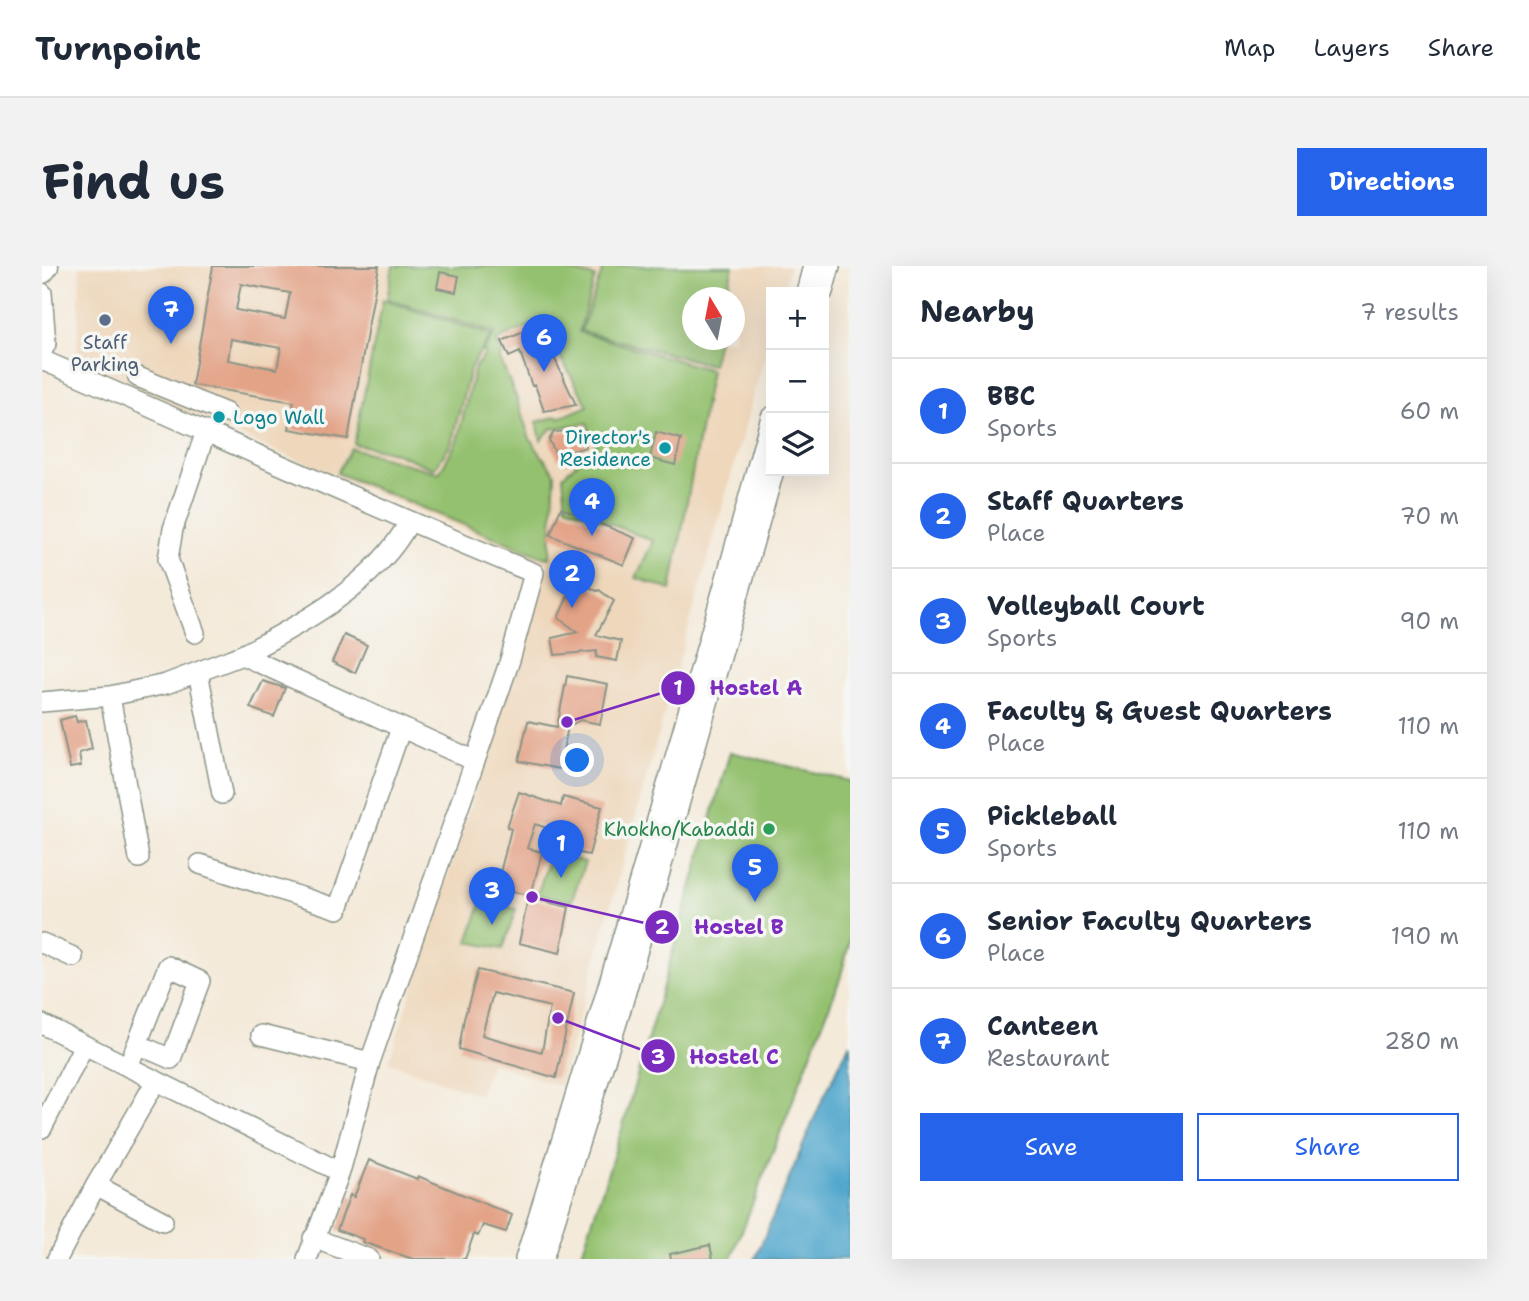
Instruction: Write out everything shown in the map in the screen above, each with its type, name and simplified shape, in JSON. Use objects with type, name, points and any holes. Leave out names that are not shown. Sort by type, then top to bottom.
[{"type":"main road","points":[[42,271],[46,266]]},
{"type":"street","points":[[807,287],[813,266]]},
{"type":"street","points":[[824,287],[830,266]]},
{"type":"street","points":[[42,293],[46,344],[42,351]]},
{"type":"street","points":[[42,360],[409,522],[534,573],[510,660],[370,1062],[340,1172],[307,1259]]},
{"type":"street","points":[[138,377],[226,414]]},
{"type":"street","points":[[195,633],[168,558],[173,529],[206,431]]},
{"type":"street","points":[[542,1259],[619,1016],[736,579],[766,440]]},
{"type":"street","points":[[525,1259],[736,579],[772,476]]},
{"type":"street","points":[[42,702],[110,696],[166,684],[242,655],[299,625],[365,576],[400,539],[409,522]]},
{"type":"street","points":[[242,655],[475,761]]},
{"type":"street","points":[[198,672],[222,794]]},
{"type":"street","points":[[110,696],[139,858]]},
{"type":"street","points":[[200,864],[338,909],[401,728]]},
{"type":"street","points":[[42,943],[73,957]]},
{"type":"street","points":[[42,1024],[340,1172]]},
{"type":"street","points":[[261,1035],[370,1062]]},
{"type":"street","points":[[128,1067],[137,1044]]},
{"type":"street","points":[[42,1128],[84,1045]]},
{"type":"street","points":[[59,1258],[96,1185],[156,1081]]},
{"type":"street","points":[[96,1185],[163,1221]]},
{"type":"street","points":[[313,1238],[369,1259]]},
{"type":"shaded area","points":[[80,266],[790,266],[784,287],[766,287],[766,351],[560,1086],[491,1063],[479,1095],[389,1062],[547,564],[77,368]]},
{"type":"green space","points":[[393,266],[552,266],[595,277],[579,332],[711,370],[671,590],[636,578],[653,541],[566,506],[563,476],[596,445],[587,423],[551,429],[541,440],[537,422],[558,416],[559,418],[588,406],[561,358],[544,320],[497,342],[502,355],[499,357],[530,439],[555,474],[550,558],[337,473],[351,448],[439,473],[457,441],[475,367],[485,355],[483,352],[495,333],[387,299]]},
{"type":"green space","points":[[604,266],[733,266],[728,287],[682,287],[682,350],[716,350],[712,365],[581,331]]},
{"type":"green space","points":[[383,300],[492,335],[471,366],[451,444],[434,469],[396,453],[354,444]]},
{"type":"green space","points":[[730,752],[850,781],[850,940],[840,979],[731,1259],[580,1259],[622,1129]]},
{"type":"green space","points":[[551,853],[585,862],[571,902],[537,895]]},
{"type":"green space","points":[[482,901],[516,909],[503,949],[468,942]]},
{"type":"water","points":[[850,1043],[850,1259],[755,1259],[820,1105]]},
{"type":"building","points":[[213,266],[379,266],[348,439],[289,429],[294,402],[192,385]],"holes":[[[241,284],[290,293],[285,319],[236,310]],[[231,339],[281,348],[277,369],[228,360]]]},
{"type":"building","points":[[440,272],[459,276],[456,292],[437,288]]},
{"type":"building","points":[[538,326],[576,405],[544,411],[520,352],[509,357],[502,341]]},
{"type":"building","points":[[583,430],[586,447],[569,452],[567,464],[558,459],[549,440],[554,432]]},
{"type":"building","name":"Director's Residence","points":[[656,432],[681,439],[675,465],[650,458]]},
{"type":"building","points":[[561,508],[635,538],[624,565],[550,535]]},
{"type":"building","points":[[576,579],[614,601],[596,635],[621,641],[617,661],[596,657],[597,651],[555,655],[552,638],[578,632],[558,618]]},
{"type":"building","points":[[344,635],[367,645],[355,673],[332,662]]},
{"type":"building","points":[[567,676],[608,684],[600,724],[580,720],[568,727],[559,769],[519,761],[528,721],[557,727]]},
{"type":"building","points":[[263,681],[285,688],[274,717],[250,708]]},
{"type":"building","points":[[75,716],[77,722],[86,720],[92,749],[79,753],[81,766],[70,768],[60,720]]},
{"type":"building","points":[[519,792],[561,806],[563,797],[602,807],[589,855],[553,847],[559,832],[535,824],[527,848],[542,852],[531,895],[496,889],[511,829],[507,827]]},
{"type":"building","points":[[528,898],[569,907],[560,953],[519,943]]},
{"type":"building","points":[[478,970],[574,993],[556,1078],[459,1049],[464,1019]],"holes":[[[493,993],[550,1007],[542,1052],[482,1035]]]},
{"type":"building","points":[[369,1160],[417,1179],[418,1176],[512,1215],[506,1232],[483,1225],[478,1236],[474,1234],[465,1259],[413,1259],[362,1242],[363,1239],[337,1230],[350,1195],[354,1197]]},
{"type":"building","points":[[710,1245],[713,1259],[671,1259],[670,1254]]},
{"type":"place","name":"Staff Parking","points":[[105,320]]},
{"type":"place","name":"Canteen","points":[[171,344]]},
{"type":"place","name":"Senior Faculty Quarters","points":[[544,372]]},
{"type":"place","name":"Logo Wall","points":[[219,417]]},
{"type":"place","name":"Director's Residence","points":[[665,448]]},
{"type":"place","name":"Faculty & Guest Quarters","points":[[592,536]]},
{"type":"place","name":"Staff Quarters","points":[[572,608]]},
{"type":"place","name":"Hostel A","points":[[567,722]]},
{"type":"place","name":"Khokho/Kabaddi","points":[[769,829]]},
{"type":"place","name":"BBC","points":[[561,878]]},
{"type":"place","name":"Hostel B","points":[[532,897]]},
{"type":"place","name":"Pickleball","points":[[755,902]]},
{"type":"place","name":"Volleyball Court","points":[[492,925]]},
{"type":"place","name":"Hostel C","points":[[558,1018]]}]
